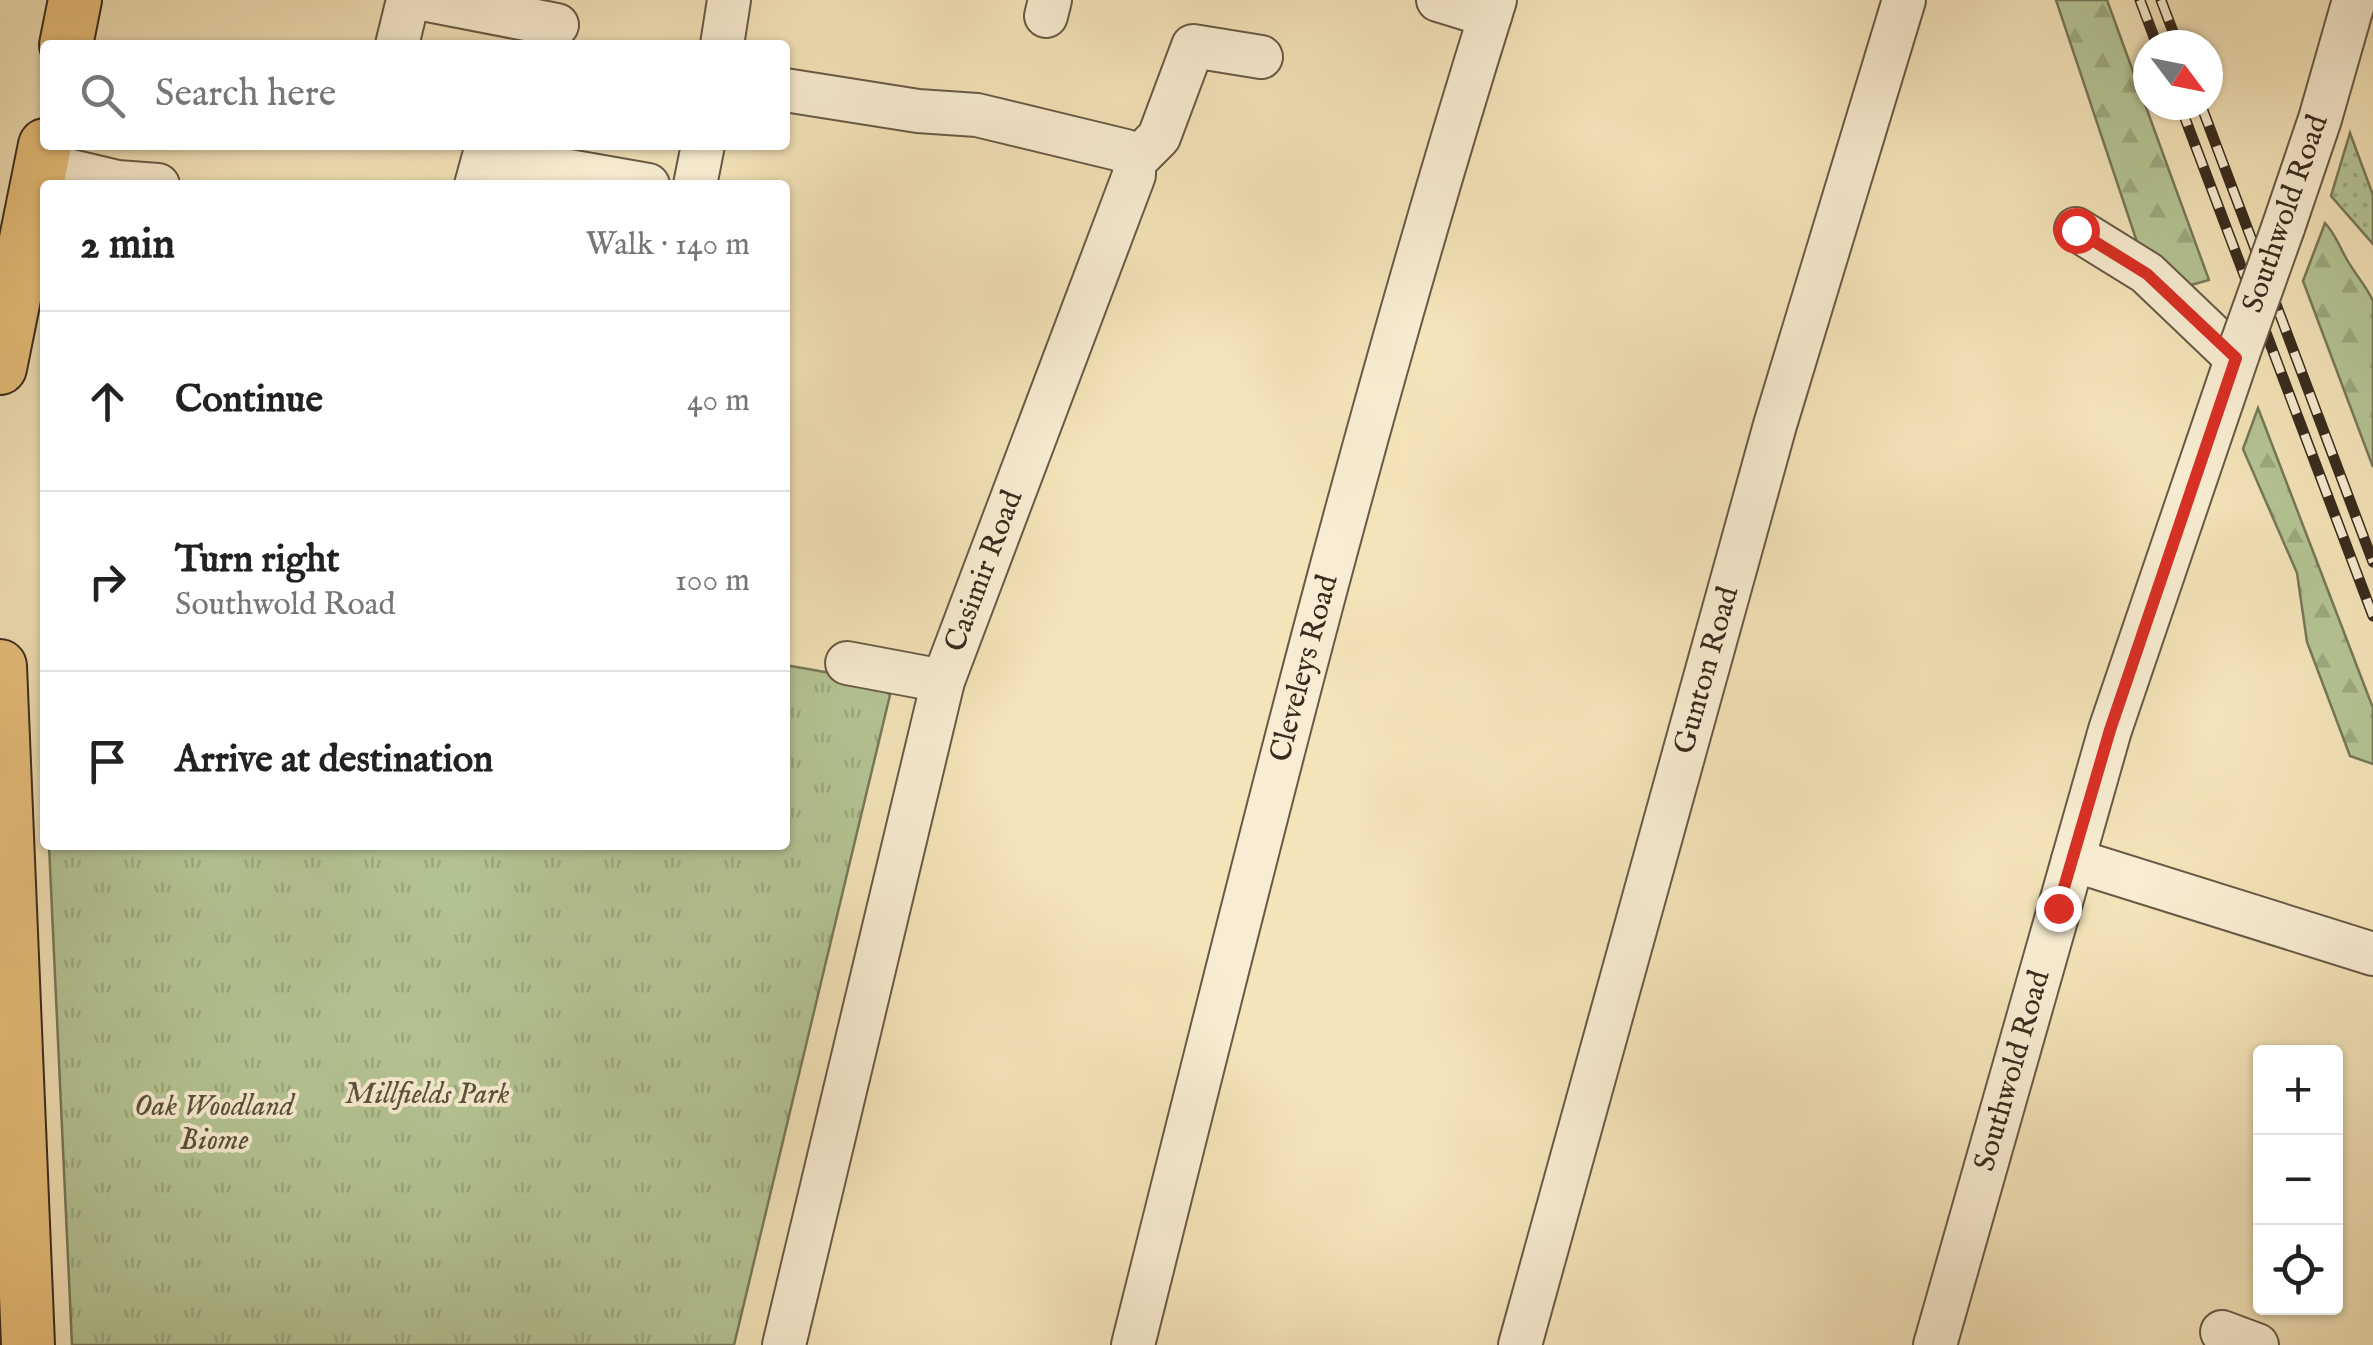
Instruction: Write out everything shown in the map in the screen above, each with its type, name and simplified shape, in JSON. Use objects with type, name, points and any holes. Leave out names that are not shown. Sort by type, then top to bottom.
[{"type":"main road","points":[[67,40],[75,0]]},
{"type":"main road","points":[[0,368],[43,154]]},
{"type":"main road","points":[[0,666],[28,1345]]},
{"type":"street","points":[[398,40],[408,0]]},
{"type":"street","points":[[426,0],[513,8],[557,25]]},
{"type":"street","points":[[723,40],[729,0]]},
{"type":"street","points":[[1438,0],[1493,8]]},
{"type":"street","name":"Gunton Road","points":[[1520,1345],[1775,425],[1904,0]]},
{"type":"street","name":"Southwold Road","points":[[1936,1345],[2116,712],[2320,119],[2354,0]]},
{"type":"street","name":"Cleveleys Road","points":[[1133,1345],[1250,876],[1386,367],[1493,8]]},
{"type":"street","points":[[790,91],[918,111],[977,115],[1126,151],[1134,162],[1159,138],[1193,46],[1262,57]]},
{"type":"street","points":[[696,180],[702,150]]},
{"type":"street","points":[[43,154],[112,180]]},
{"type":"street","points":[[477,180],[484,156],[620,180]]},
{"type":"street","name":"Casimir Road","points":[[784,1345],[942,680],[1134,175],[1134,162]]},
{"type":"street","points":[[2076,230],[2147,274],[2237,356]]},
{"type":"street","points":[[847,663],[942,680]]},
{"type":"street","points":[[2072,860],[2373,954]]},
{"type":"green space","points":[[2056,0],[2107,0],[2133,71],[2133,120],[2151,120],[2209,280],[2184,287],[2139,248]]},
{"type":"green space","points":[[2350,133],[2373,195],[2373,244],[2331,196]]},
{"type":"green space","points":[[2325,223],[2373,301],[2373,467],[2303,281]]},
{"type":"green space","points":[[2258,408],[2373,708],[2373,764],[2350,756],[2307,642],[2297,573],[2243,449]]},
{"type":"green space","name":"Millfields Park","points":[[790,666],[876,681],[890,695],[734,1345],[72,1345],[49,850],[790,850]]},
{"type":"railway","points":[[2140,0],[2151,30]]},
{"type":"railway","points":[[2161,0],[2172,30]]},
{"type":"railway","points":[[2186,120],[2373,616]]},
{"type":"railway","points":[[2207,120],[2373,562]]},
{"type":"route","points":[[2058,908],[2110,730],[2236,358],[2147,274],[2076,230]]},
{"type":"park label","name":"Oak Woodland Biome","points":[[214,1124]]}]
